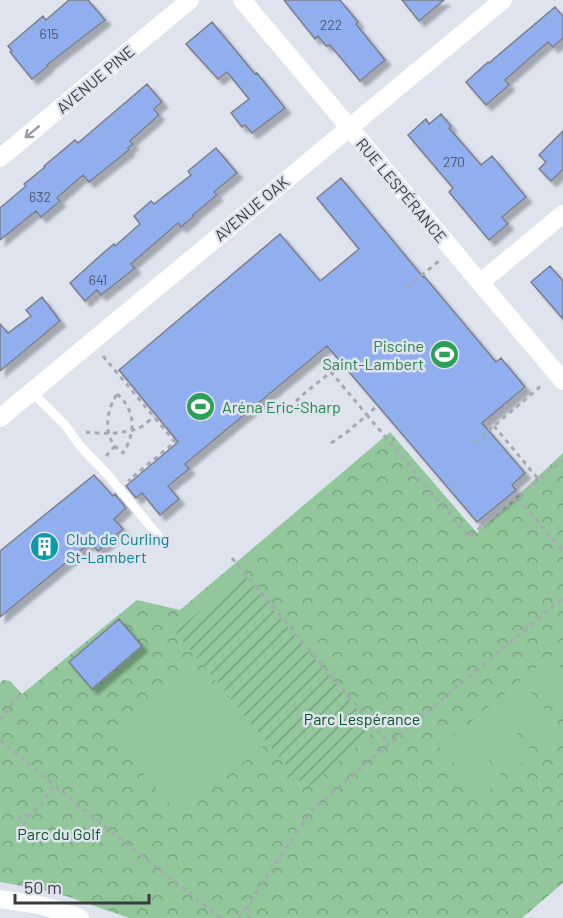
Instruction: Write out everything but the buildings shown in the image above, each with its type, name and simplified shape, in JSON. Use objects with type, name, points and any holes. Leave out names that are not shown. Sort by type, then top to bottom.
[{"type":"street","name":"AVENUE PINE","points":[[0,158],[190,0]]},
{"type":"street","name":"RUE LESPÉRANCE","points":[[242,0],[563,381]]},
{"type":"street","name":"AVENUE OAK","points":[[0,418],[503,0]]},
{"type":"street","points":[[481,282],[563,214]]},
{"type":"street","points":[[0,899],[39,905],[80,918]]},
{"type":"lane","points":[[31,391],[66,426],[80,447],[108,475],[160,538]]},
{"type":"path","points":[[407,287],[442,258]]},
{"type":"path","points":[[99,352],[175,442],[129,480],[135,487]]},
{"type":"path","points":[[300,408],[296,402],[341,363]]},
{"type":"path","points":[[331,372],[469,537],[563,460]]},
{"type":"path","points":[[476,442],[541,386]]},
{"type":"path","points":[[117,394],[129,408],[133,421],[133,430],[123,453],[115,447],[108,433],[110,408],[117,394]]},
{"type":"path","points":[[332,443],[378,405]]},
{"type":"path","points":[[108,433],[133,430],[141,427],[154,416]]},
{"type":"path","points":[[494,426],[539,480]]},
{"type":"path","points":[[518,498],[563,551]]},
{"type":"path","points":[[232,558],[389,744]]},
{"type":"path","points":[[238,918],[312,810],[563,598]]},
{"type":"path","points":[[0,720],[21,692]]},
{"type":"path","points":[[0,740],[221,918]]},
{"type":"path","points":[[28,817],[41,805],[54,785]]},
{"type":"path","points":[[248,904],[249,918]]},
{"type":"green space","name":"Parc Lespérance","points":[[390,432],[477,533],[563,453],[563,883],[522,918],[129,918],[69,897],[0,882],[0,683],[3,680],[10,681],[22,694],[137,600],[180,610]]},
{"type":"green space","points":[[243,574],[375,731],[306,789],[175,632]]},
{"type":"green space","points":[[550,656],[563,671],[563,717],[527,675]]},
{"type":"green space","points":[[195,667],[263,746],[180,816],[112,737]]},
{"type":"green space","points":[[521,680],[562,729],[539,747],[499,699]]},
{"type":"green space","points":[[492,704],[533,753],[510,772],[469,724]]},
{"type":"green space","points":[[462,729],[503,777],[481,796],[440,747]]},
{"type":"place","name":"Piscine Saint-Lambert","points":[[445,354]]},
{"type":"place","name":"Aréna Eric-Sharp","points":[[201,406]]},
{"type":"place","name":"Club de Curling St-Lambert","points":[[45,547]]},
{"type":"park label","name":"Parc du Golf","points":[[59,833]]}]
